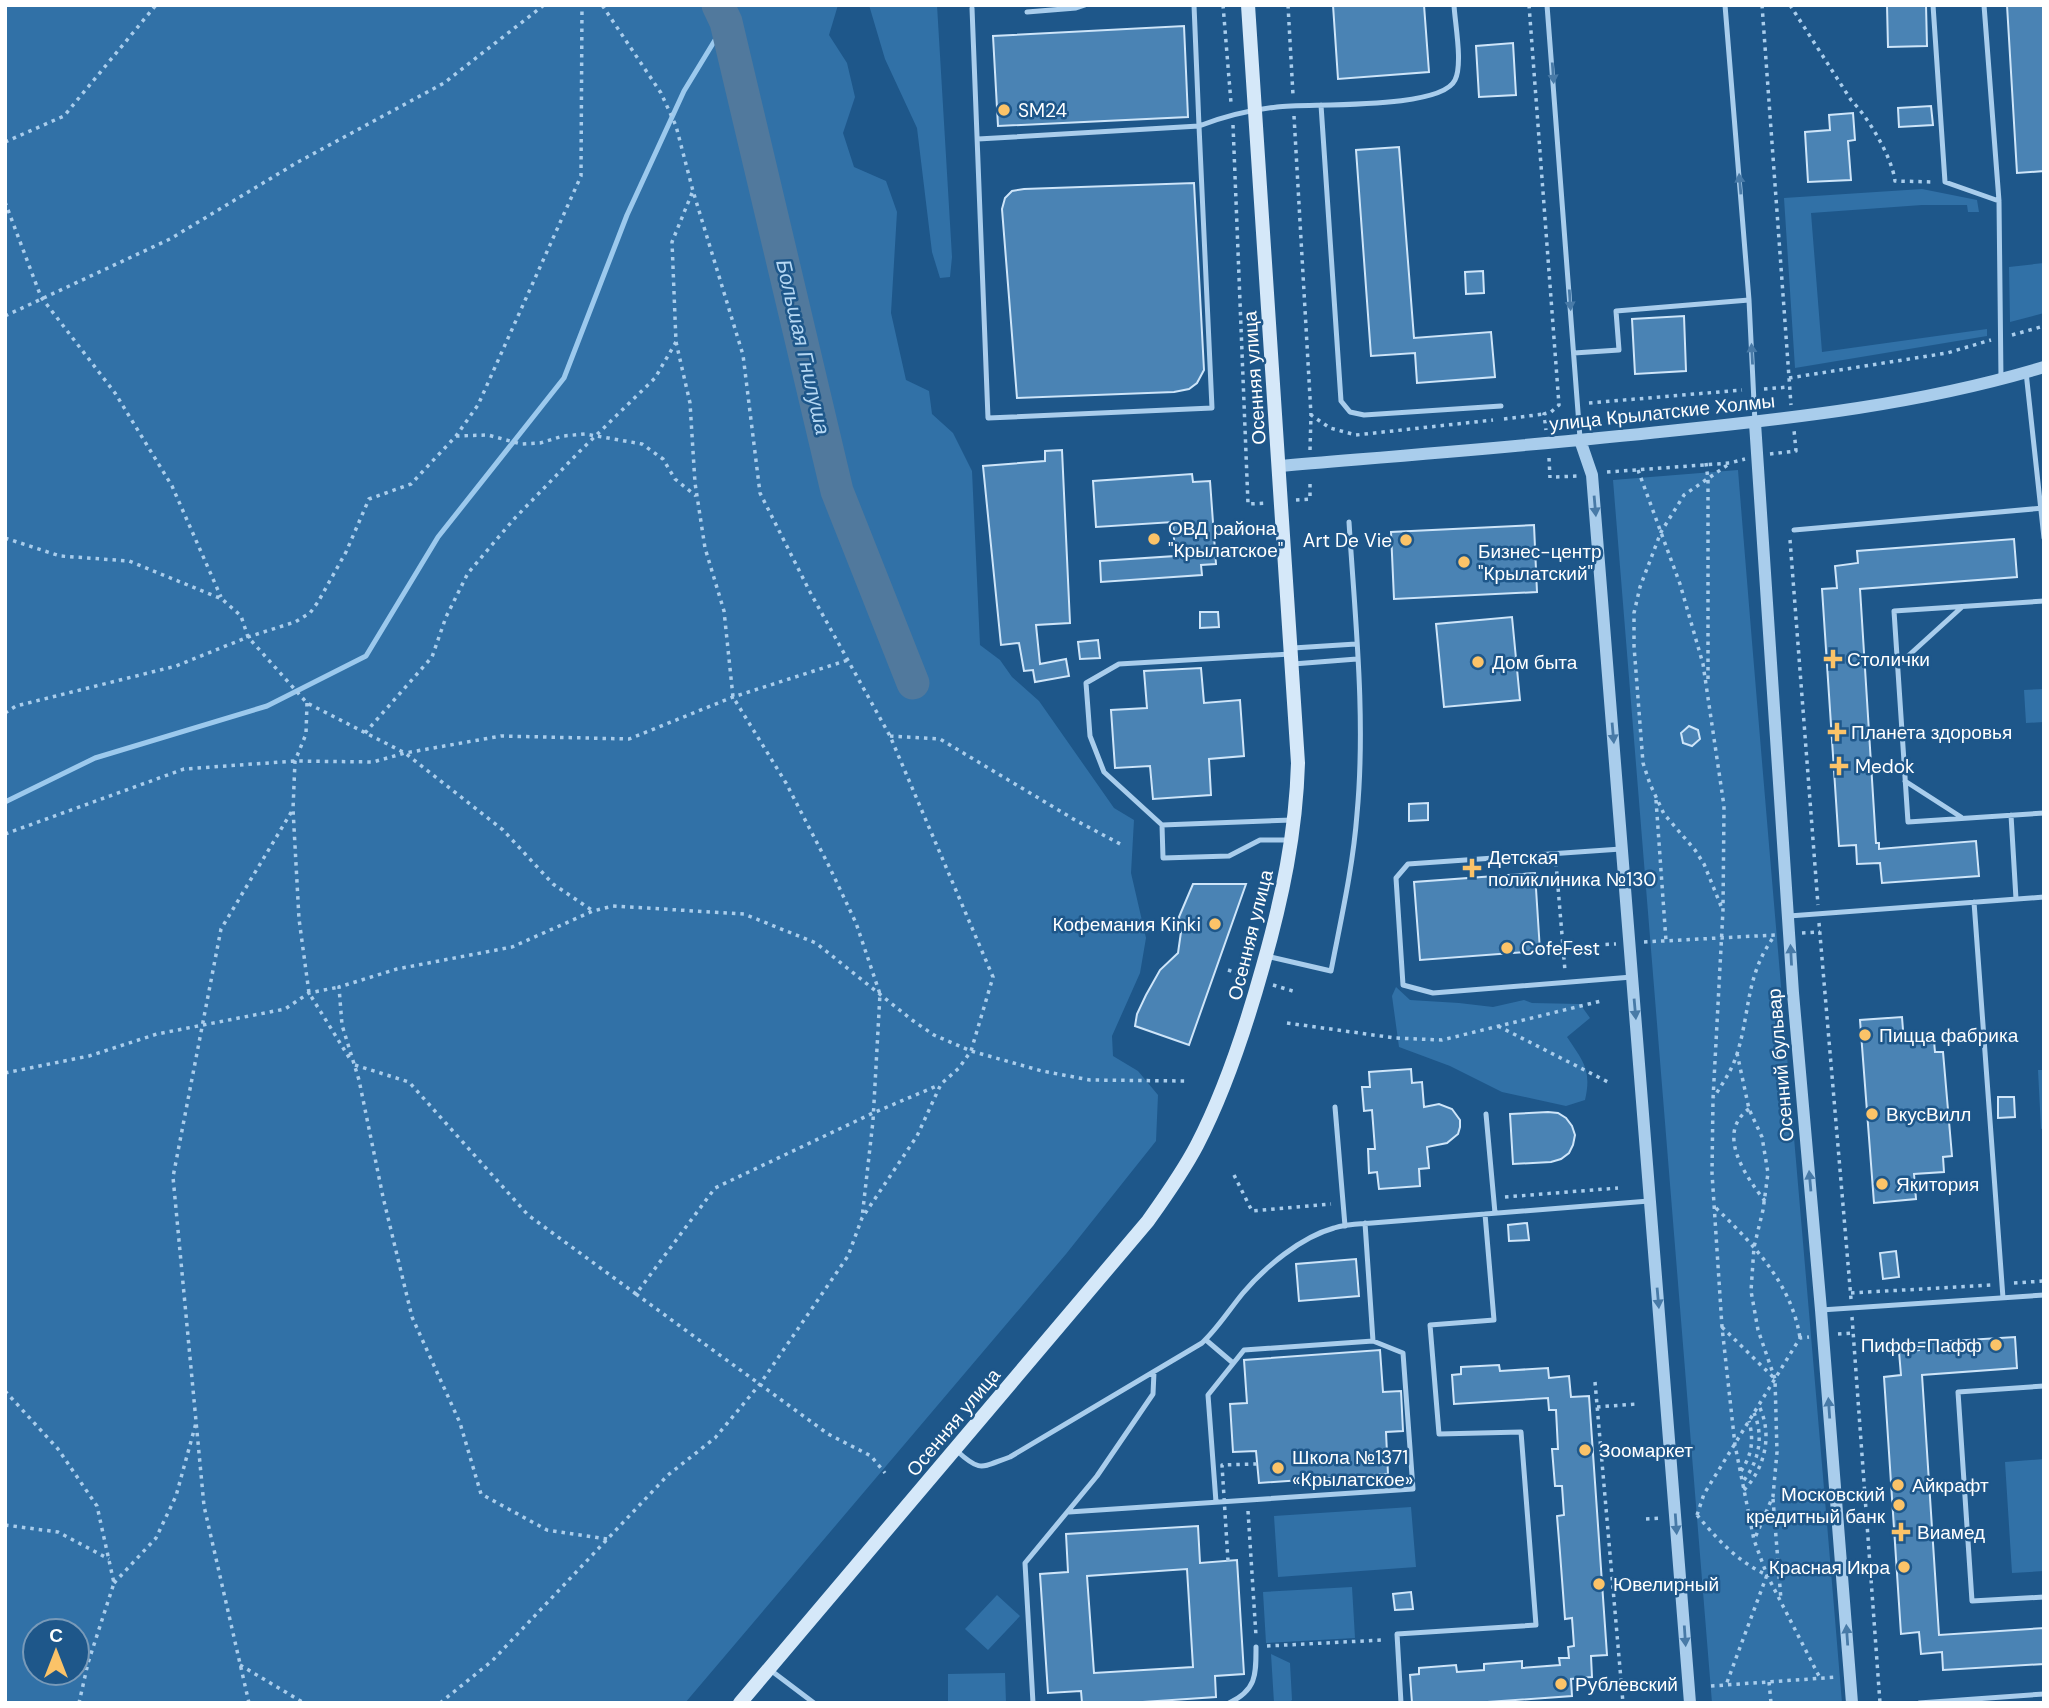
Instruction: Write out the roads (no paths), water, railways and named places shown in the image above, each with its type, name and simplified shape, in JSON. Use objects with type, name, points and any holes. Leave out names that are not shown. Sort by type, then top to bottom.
[{"type":"main road","name":"Осенняя улица","points":[[740,1703],[1148,1221],[1183,1169],[1209,1119],[1228,1075],[1266,957],[1282,895],[1292,840],[1298,763],[1248,5]]},
{"type":"street","name":"улица Крылатские Холмы","points":[[1279,466],[1793,418],[1912,398],[2044,367]]},
{"type":"street","name":"Осенний бульвар","points":[[1755,422],[1788,916],[1852,1703]]},
{"type":"street","points":[[1580,440],[1592,475],[1690,1703]]},
{"type":"lane","points":[[1027,12],[1085,5]]},
{"type":"lane","points":[[972,8],[988,418],[1212,408],[1194,5]]},
{"type":"lane","points":[[978,139],[1199,125],[1255,110],[1294,105],[1387,103],[1440,93],[1455,81],[1458,67],[1454,5]]},
{"type":"lane","points":[[1548,5],[1580,440]]},
{"type":"lane","points":[[1725,5],[1749,300],[1755,422]]},
{"type":"lane","points":[[1933,5],[1945,182],[1999,201]]},
{"type":"lane","points":[[1984,5],[1999,201],[2001,379]]},
{"type":"lane","points":[[1321,105],[1341,401],[1350,412],[1364,415],[1500,405]]},
{"type":"lane","points":[[1574,353],[1619,350],[1616,311],[1749,300]]},
{"type":"lane","points":[[2026,372],[2044,538]]},
{"type":"lane","points":[[1794,530],[2042,508]]},
{"type":"lane","points":[[1266,957],[1331,971],[1349,878],[1357,812],[1360,703],[1349,522]]},
{"type":"lane","points":[[2044,601],[1894,611],[1908,822],[2044,813]]},
{"type":"lane","points":[[1898,666],[1962,607]]},
{"type":"lane","points":[[1295,820],[1162,825],[1104,772],[1090,736],[1086,683],[1119,664],[1292,655],[1356,644]]},
{"type":"lane","points":[[1292,655],[1357,660]]},
{"type":"lane","points":[[1905,781],[1962,818]]},
{"type":"lane","points":[[2011,815],[2016,899]]},
{"type":"lane","points":[[1162,825],[1163,858],[1229,856],[1260,840],[1292,840]]},
{"type":"lane","points":[[1622,849],[1408,864],[1396,878],[1403,985],[1433,993],[1632,977]]},
{"type":"lane","points":[[1788,916],[2044,897]]},
{"type":"lane","points":[[1974,902],[2003,1298]]},
{"type":"lane","points":[[1335,1107],[1345,1226]]},
{"type":"lane","points":[[1486,1114],[1494,1213]]},
{"type":"lane","points":[[955,1449],[972,1464],[982,1467],[1010,1457],[1206,1340],[1242,1293],[1266,1269],[1294,1248],[1334,1228],[1365,1223],[1650,1200]]},
{"type":"lane","points":[[1401,1703],[1397,1633],[1536,1625],[1521,1432],[1439,1433],[1430,1325],[1494,1320],[1485,1214]]},
{"type":"lane","points":[[1365,1223],[1373,1341]]},
{"type":"lane","points":[[1821,1310],[2044,1295]]},
{"type":"lane","points":[[1206,1340],[1233,1363]]},
{"type":"lane","points":[[1069,1512],[1413,1489],[1404,1353],[1373,1341],[1244,1350],[1208,1395],[1216,1502]]},
{"type":"lane","points":[[1033,1703],[1025,1563],[1097,1476],[1153,1394],[1154,1372]]},
{"type":"lane","points":[[2044,1386],[1958,1392],[1972,1601],[2044,1597]]},
{"type":"lane","points":[[1229,1703],[1241,1697],[1256,1676],[1256,1647]]},
{"type":"lane","points":[[769,1668],[814,1703]]},
{"type":"lane","points":[[1919,1703],[2044,1694]]},
{"type":"waterway","name":"Большая Гнилуша","points":[[718,5],[726,22],[837,491],[913,683]]},
{"type":"waterway","points":[[5,802],[95,758],[267,706],[366,656],[438,537],[564,378],[627,215],[684,91],[726,22]]},
{"type":"place","name":"SM24","points":[[1004,110]]},
{"type":"place","name":"ОВД района \"Крылатское\"","points":[[1154,539]]},
{"type":"place","name":"Art De Vie","points":[[1406,540]]},
{"type":"place","name":"Бизнес-центр \"Крылатский\"","points":[[1464,562]]},
{"type":"place","name":"Столички","points":[[1833,659]]},
{"type":"place","name":"Дом быта","points":[[1478,662]]},
{"type":"place","name":"Планета здоровья","points":[[1837,732]]},
{"type":"place","name":"Medok","points":[[1839,766]]},
{"type":"place","name":"Детская поликлиника №130","points":[[1472,868]]},
{"type":"place","name":"Кофемания Kinki","points":[[1215,924]]},
{"type":"place","name":"CofeFest","points":[[1507,948]]},
{"type":"place","name":"Пицца фабрика","points":[[1865,1035]]},
{"type":"place","name":"ВкусВилл","points":[[1872,1114]]},
{"type":"place","name":"Якитория","points":[[1882,1184]]},
{"type":"place","name":"Пифф-Пафф","points":[[1996,1345]]},
{"type":"place","name":"Зоомаркет","points":[[1585,1450]]},
{"type":"place","name":"Школа №1371 «Крылатское»","points":[[1278,1468]]},
{"type":"place","name":"Айкрафт","points":[[1898,1485]]},
{"type":"place","name":"Московский кредитный банк","points":[[1899,1505]]},
{"type":"place","name":"Виамед","points":[[1901,1532]]},
{"type":"place","name":"Красная Икра","points":[[1904,1567]]},
{"type":"place","name":"Ювелирный","points":[[1599,1584]]},
{"type":"place","name":"Рублевский","points":[[1561,1684]]}]
